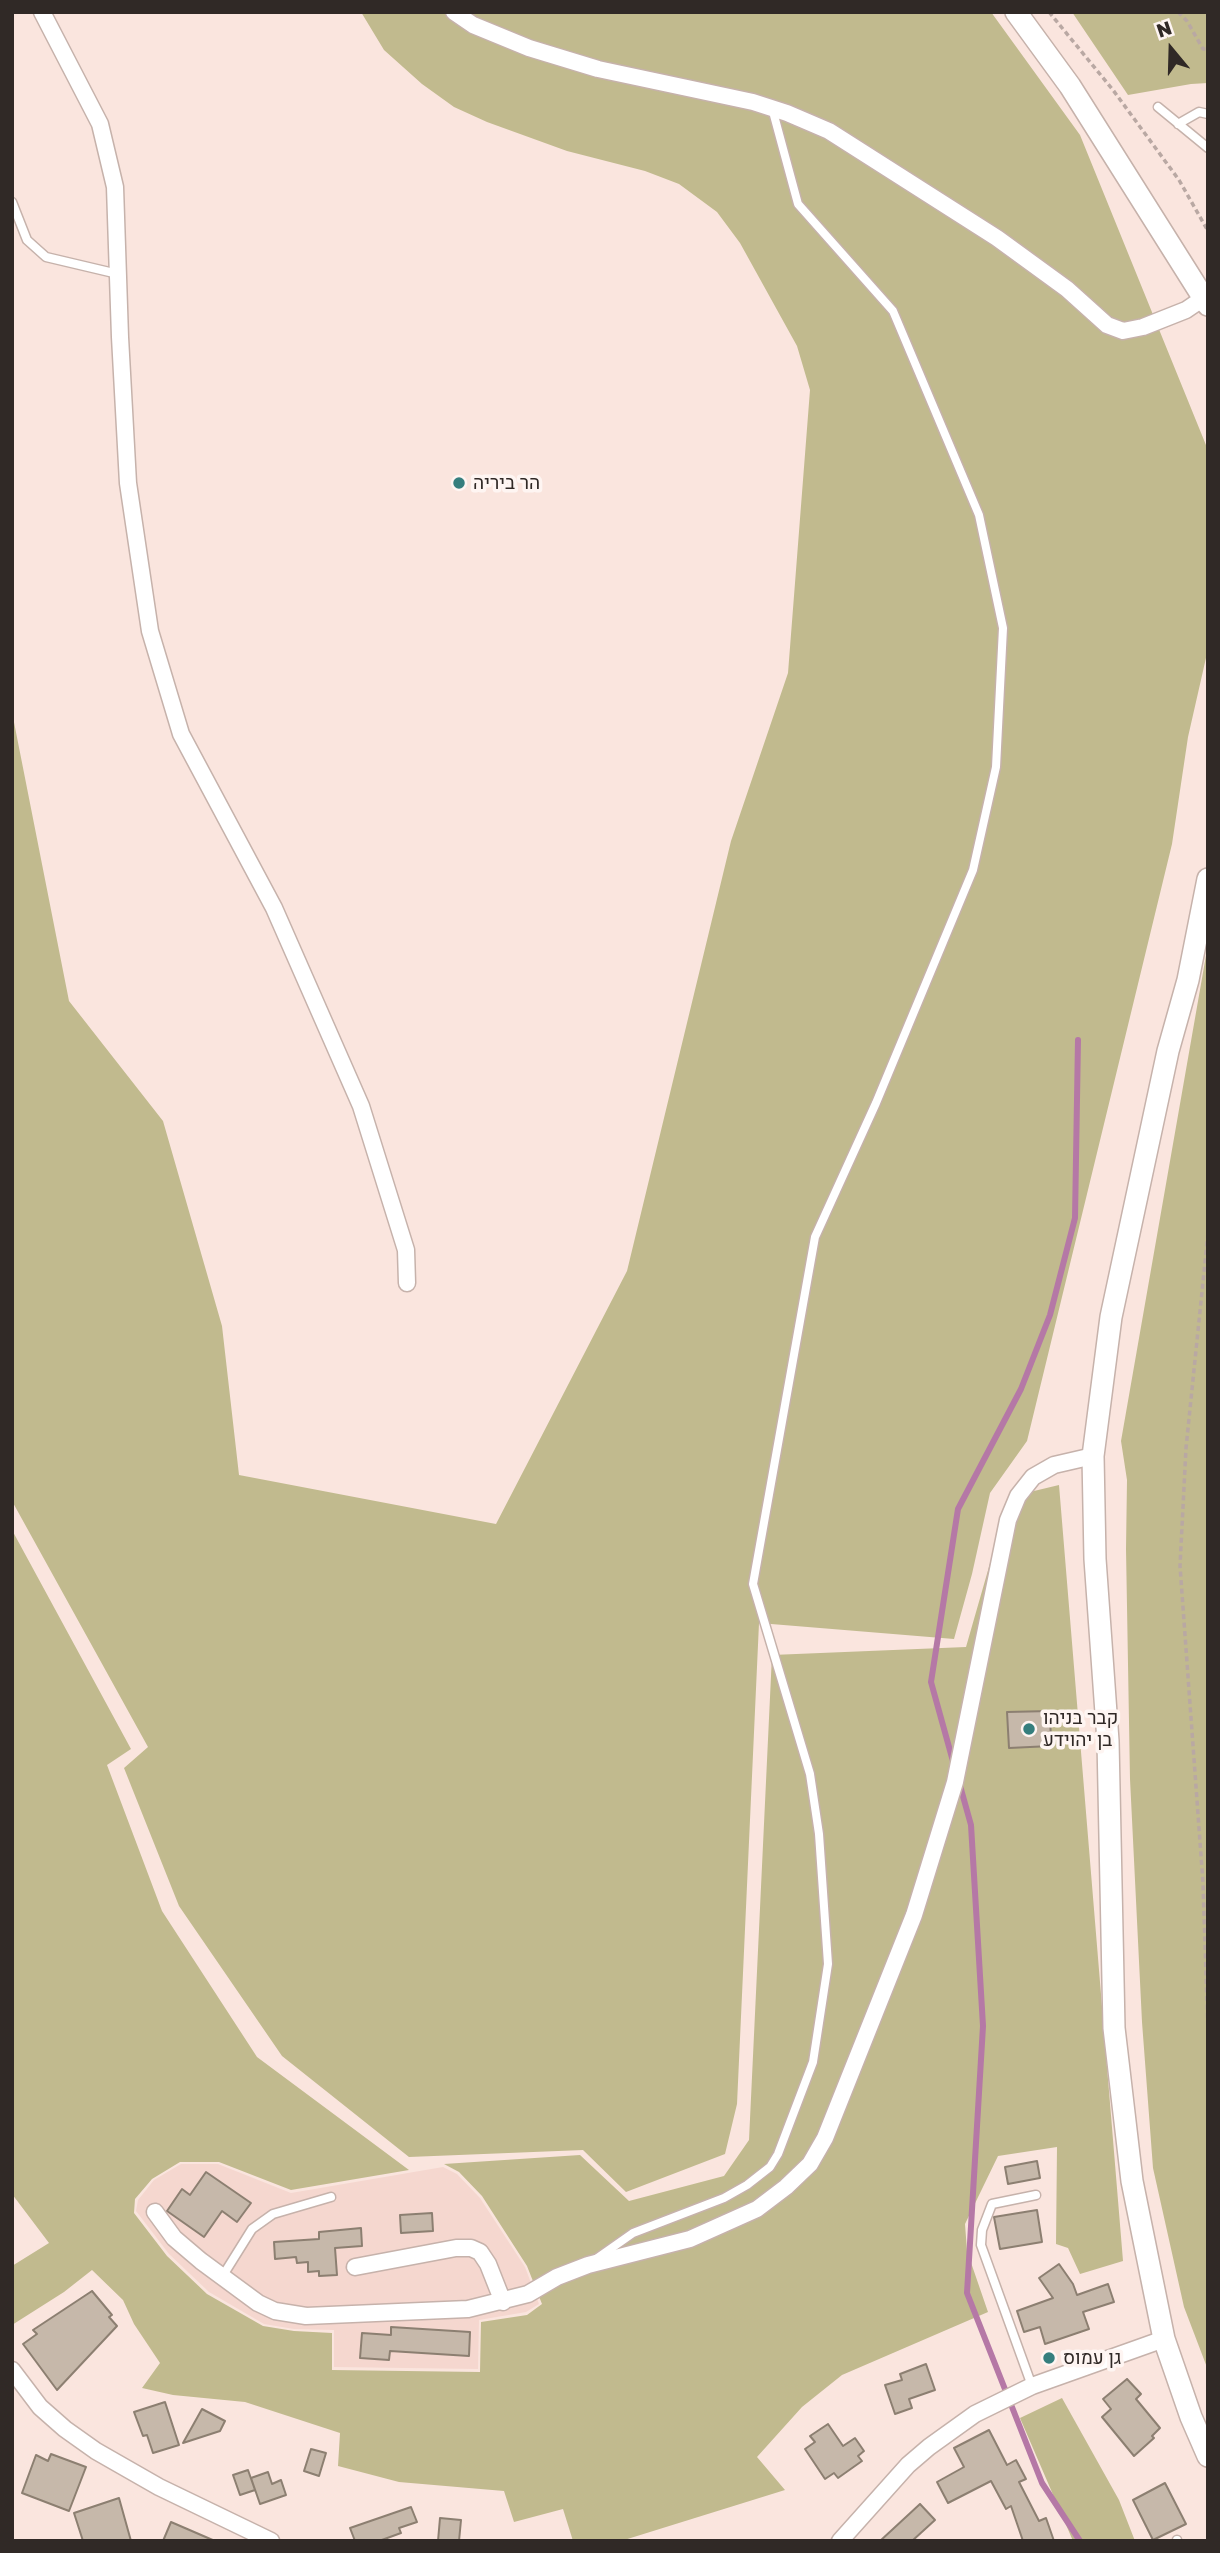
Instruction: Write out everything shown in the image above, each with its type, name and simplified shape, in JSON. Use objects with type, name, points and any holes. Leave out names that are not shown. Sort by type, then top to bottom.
[{"type":"main road","points":[[1016,12],[1070,86],[1206,300]]},
{"type":"main road","points":[[1208,879],[1188,980],[1168,1051],[1111,1317],[1093,1456],[1095,1559],[1108,1741],[1114,2028],[1132,2181],[1164,2339],[1191,2417],[1208,2456]]},
{"type":"street","points":[[43,12],[100,124],[115,187],[128,483],[150,631],[181,734],[274,908],[360,1106],[406,1250],[407,1283]]},
{"type":"street","points":[[454,12],[473,25],[503,39],[559,58],[772,108],[829,131],[960,213],[1035,265],[1107,325],[1123,331],[1143,327],[1206,300]]},
{"type":"street","points":[[155,2212],[174,2238],[258,2303],[275,2311],[306,2316],[468,2309],[503,2302],[528,2294],[557,2277],[588,2265],[690,2239],[728,2224],[757,2209],[786,2187],[810,2164],[825,2138],[909,1927],[938,1842],[955,1782],[1008,1520],[1018,1496],[1033,1478],[1054,1465],[1093,1456]]},
{"type":"street","points":[[355,2267],[456,2248],[471,2248],[480,2252],[488,2264],[503,2302]]},
{"type":"street","points":[[840,2541],[888,2485],[929,2447],[975,2414],[1032,2386],[1164,2339]]},
{"type":"street","points":[[12,2371],[40,2407],[96,2451],[159,2487],[271,2541]]},
{"type":"lane","points":[[1158,107],[1208,148]]},
{"type":"lane","points":[[588,2265],[633,2233],[724,2199],[770,2167],[778,2154],[813,2062],[828,1964],[819,1834],[810,1774],[753,1584],[815,1237],[876,1103],[973,870],[996,767],[1003,628],[979,515],[893,311],[798,204],[772,108]]},
{"type":"lane","points":[[1178,124],[1199,112],[1208,114]]},
{"type":"lane","points":[[12,202],[27,240],[46,257],[118,274]]},
{"type":"lane","points":[[1032,2386],[981,2245],[982,2230],[992,2204],[1036,2195]]},
{"type":"lane","points":[[222,2277],[252,2229],[273,2214],[303,2203],[331,2197]]},
{"type":"path","points":[[1049,12],[1113,90],[1179,180],[1208,231]]},
{"type":"path","points":[[1178,12],[1187,21],[1203,49],[1208,49]]},
{"type":"path","points":[[1208,1233],[1186,1448],[1180,1566],[1203,1883],[1208,2032]]},
{"type":"shaded area","points":[[361,12],[991,12],[1080,135],[1208,450],[1208,649],[1188,737],[1172,844],[1027,1441],[990,1493],[954,1639],[759,1623],[737,2104],[725,2154],[626,2192],[583,2150],[409,2157],[282,2056],[179,1906],[124,1768],[148,1747],[12,1501],[12,712],[69,1001],[163,1121],[222,1326],[239,1475],[496,1524],[627,1271],[731,841],[788,673],[810,390],[797,346],[740,243],[717,212],[679,184],[645,171],[567,151],[454,107],[422,84],[384,50]]},
{"type":"shaded area","points":[[1072,12],[1208,12],[1208,83],[1128,95]]},
{"type":"shaded area","points":[[1208,944],[1208,2370],[1184,2307],[1153,2168],[1142,2022],[1130,1779],[1127,1480],[1121,1441]]},
{"type":"shaded area","points":[[1059,1485],[1123,2261],[1080,2274],[1068,2248],[1056,2244],[1057,2147],[998,2156],[965,2224],[967,2251],[988,2312],[842,2375],[802,2407],[757,2457],[785,2490],[621,2541],[573,2541],[563,2509],[514,2522],[504,2491],[399,2482],[338,2466],[340,2433],[245,2402],[173,2395],[142,2388],[160,2363],[134,2324],[123,2300],[92,2270],[64,2292],[12,2325],[12,2266],[49,2243],[12,2194],[12,1530],[131,1749],[107,1765],[162,1911],[257,2057],[409,2170],[291,2190],[219,2162],[180,2162],[152,2179],[135,2199],[134,2213],[167,2256],[207,2294],[263,2326],[332,2333],[332,2370],[480,2372],[481,2322],[527,2315],[542,2304],[527,2266],[482,2196],[459,2172],[444,2164],[580,2155],[629,2201],[724,2176],[749,2140],[772,1655],[966,1647],[1009,1497]]},
{"type":"shaded area","points":[[181,2164],[218,2164],[291,2193],[443,2167],[457,2174],[480,2198],[525,2267],[539,2304],[526,2312],[479,2320],[478,2369],[334,2367],[334,2330],[294,2329],[264,2324],[209,2292],[169,2254],[136,2211],[138,2200],[154,2180]]},
{"type":"shaded area","points":[[1062,2398],[1119,2500],[1135,2541],[1073,2541],[1020,2418]]},
{"type":"building","name":"קבר בניהו בן יהוידע","points":[[1050,1711],[1051,1746],[1009,1748],[1007,1712]]},
{"type":"building","points":[[1037,2161],[1040,2178],[1008,2184],[1005,2167]]},
{"type":"building","points":[[206,2172],[251,2203],[237,2222],[222,2211],[204,2237],[167,2211],[182,2189],[190,2195]]},
{"type":"building","points":[[1037,2210],[1042,2242],[1000,2249],[994,2217]]},
{"type":"building","points":[[432,2213],[433,2231],[401,2233],[400,2215]]},
{"type":"building","points":[[361,2228],[362,2246],[335,2248],[337,2275],[319,2276],[319,2271],[308,2272],[308,2262],[297,2263],[296,2257],[275,2259],[274,2242],[319,2239],[319,2232]]},
{"type":"building","points":[[1059,2264],[1077,2295],[1108,2284],[1114,2302],[1083,2312],[1089,2329],[1045,2344],[1040,2327],[1024,2332],[1017,2311],[1053,2298],[1039,2278]]},
{"type":"building","points":[[92,2291],[112,2315],[109,2317],[117,2326],[57,2390],[23,2344],[37,2334],[33,2330]]},
{"type":"building","points":[[391,2327],[470,2332],[469,2356],[390,2351],[389,2360],[360,2358],[362,2333],[391,2335]]},
{"type":"building","points":[[926,2364],[935,2390],[909,2399],[912,2408],[895,2414],[885,2385],[902,2380],[900,2374]]},
{"type":"building","points":[[1127,2379],[1141,2394],[1136,2399],[1160,2428],[1152,2436],[1154,2438],[1134,2456],[1102,2417],[1111,2409],[1103,2399]]},
{"type":"building","points":[[165,2402],[179,2445],[153,2453],[147,2435],[143,2436],[134,2412]]},
{"type":"building","points":[[202,2409],[225,2421],[220,2431],[183,2443]]},
{"type":"building","points":[[828,2424],[843,2446],[855,2438],[864,2451],[858,2456],[862,2461],[838,2478],[834,2473],[825,2479],[805,2449],[815,2442],[810,2436]]},
{"type":"building","points":[[989,2430],[1007,2465],[1016,2460],[1026,2479],[1019,2482],[1039,2521],[1046,2518],[1054,2541],[1023,2541],[1011,2506],[1006,2509],[991,2481],[948,2503],[937,2482],[964,2467],[954,2448]]},
{"type":"building","points":[[311,2449],[326,2453],[319,2476],[304,2471]]},
{"type":"building","points":[[51,2454],[86,2467],[69,2511],[22,2493],[36,2455],[48,2461]]},
{"type":"building","points":[[248,2470],[255,2490],[240,2495],[233,2475]]},
{"type":"building","points":[[268,2472],[272,2484],[281,2480],[286,2495],[260,2504],[251,2478]]},
{"type":"building","points":[[1165,2483],[1186,2524],[1153,2540],[1133,2500]]},
{"type":"building","points":[[119,2498],[131,2541],[83,2541],[74,2513]]},
{"type":"building","points":[[920,2504],[935,2520],[912,2541],[880,2541]]},
{"type":"building","points":[[411,2507],[417,2522],[399,2528],[401,2533],[379,2541],[355,2541],[350,2528]]},
{"type":"building","points":[[440,2518],[461,2520],[459,2541],[438,2541]]},
{"type":"building","points":[[171,2522],[215,2541],[163,2541]]},
{"type":"waterway","points":[[954,1765],[931,1682],[958,1509],[1021,1389],[1050,1315],[1075,1218],[1078,1040]]},
{"type":"waterway","points":[[959,1782],[971,1825],[983,2026],[967,2293],[1042,2483],[1080,2541]]},
{"type":"place","name":"הר ביריה","points":[[459,483]]},
{"type":"place","name":"קבר בניהו בן יהוידע","points":[[1029,1729]]},
{"type":"place","name":"גן עמוס","points":[[1049,2358]]}]
